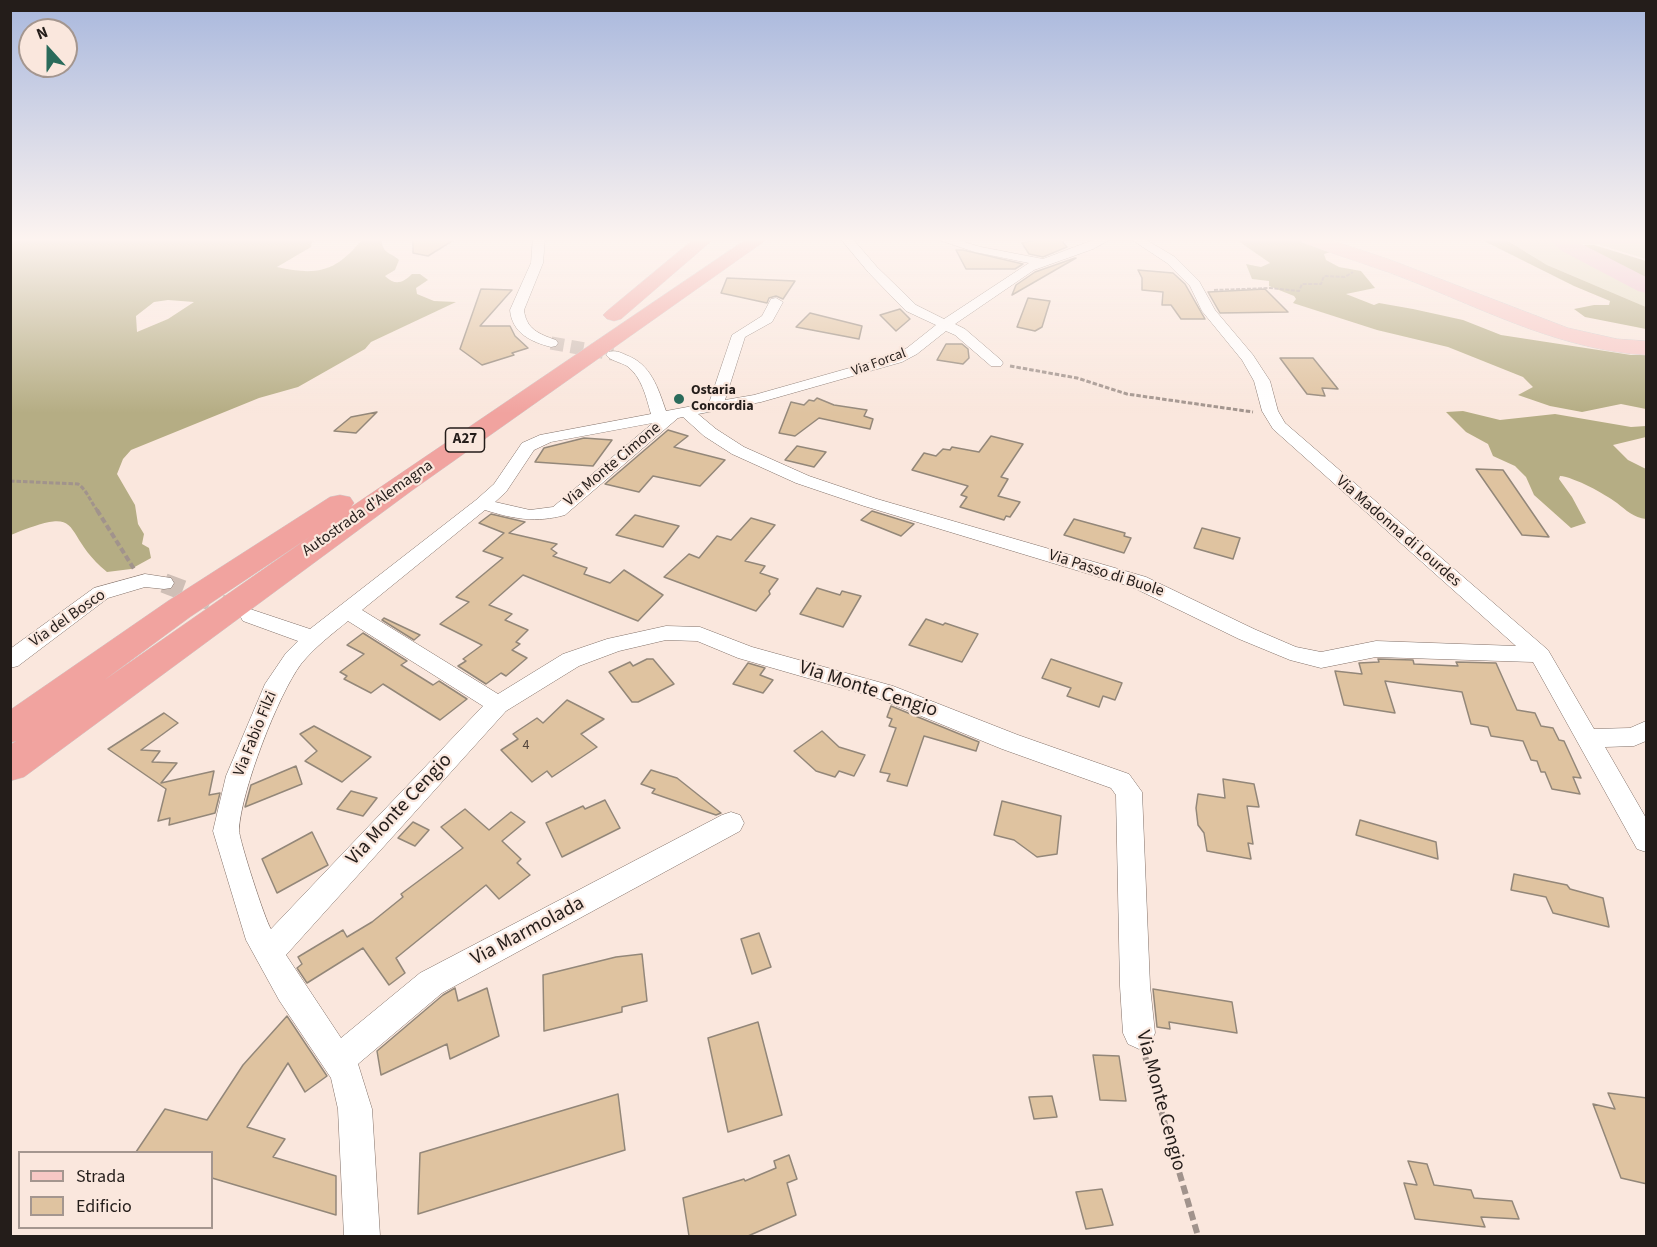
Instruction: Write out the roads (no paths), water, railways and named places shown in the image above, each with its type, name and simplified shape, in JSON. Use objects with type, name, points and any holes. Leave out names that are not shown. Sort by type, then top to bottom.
[{"type":"highway","name":"A27","points":[[594,331],[636,296]]},
{"type":"highway","name":"Autostrada d'Alemagna","points":[[10,729],[179,609],[647,296]]},
{"type":"highway","name":"Autostrada d'Alemagna","points":[[10,766],[404,483],[675,296]]},
{"type":"main road","points":[[1462,296],[1542,328],[1595,342],[1647,348]]},
{"type":"street","points":[[524,296],[518,310],[518,319],[526,332],[551,343]]},
{"type":"street","points":[[899,296],[911,308],[960,332],[996,363]]},
{"type":"street","name":"Via Forcal","points":[[673,415],[756,399],[897,359],[912,351],[945,324],[986,296]]},
{"type":"street","name":"Via Madonna di Lourdes","points":[[1202,296],[1209,311],[1248,357],[1262,381],[1272,414],[1280,426],[1540,655],[1647,841]]},
{"type":"street","points":[[715,407],[739,335],[767,319],[776,302]]},
{"type":"street","points":[[614,355],[628,359],[643,372],[673,415]]},
{"type":"street","name":"Via Fabio Filzi","points":[[362,1236],[355,1109],[345,1071],[290,990],[256,932],[226,831],[238,776],[276,684],[294,657],[313,638],[500,488],[528,447],[537,441],[673,415]]},
{"type":"street","name":"Via Monte Cimone","points":[[482,504],[532,516],[545,516],[559,512],[673,415]]},
{"type":"street","name":"Via Passo di Buole","points":[[673,415],[698,425],[714,436],[793,477],[1139,582],[1161,590],[1249,637],[1315,660],[1347,657],[1373,649],[1540,655]]},
{"type":"street","name":"Via del Bosco","points":[[10,660],[101,593],[145,580],[164,583]]},
{"type":"street","points":[[348,610],[498,705]]},
{"type":"street","points":[[250,615],[313,638]]},
{"type":"street","name":"Via Monte Cengio","points":[[268,953],[498,705],[571,660],[615,644],[666,633],[700,634],[746,653],[885,692],[1010,742],[1120,781],[1129,792],[1135,986],[1139,1033]]},
{"type":"street","points":[[1588,738],[1634,737],[1647,730]]},
{"type":"street","name":"Via Marmolada","points":[[338,1061],[431,983],[731,823]]},
{"type":"tunnel","points":[[551,343],[613,354]]},
{"type":"tunnel","points":[[164,583],[241,612]]},
{"type":"place","name":"Ostaria Concordia","points":[[679,399]]}]
